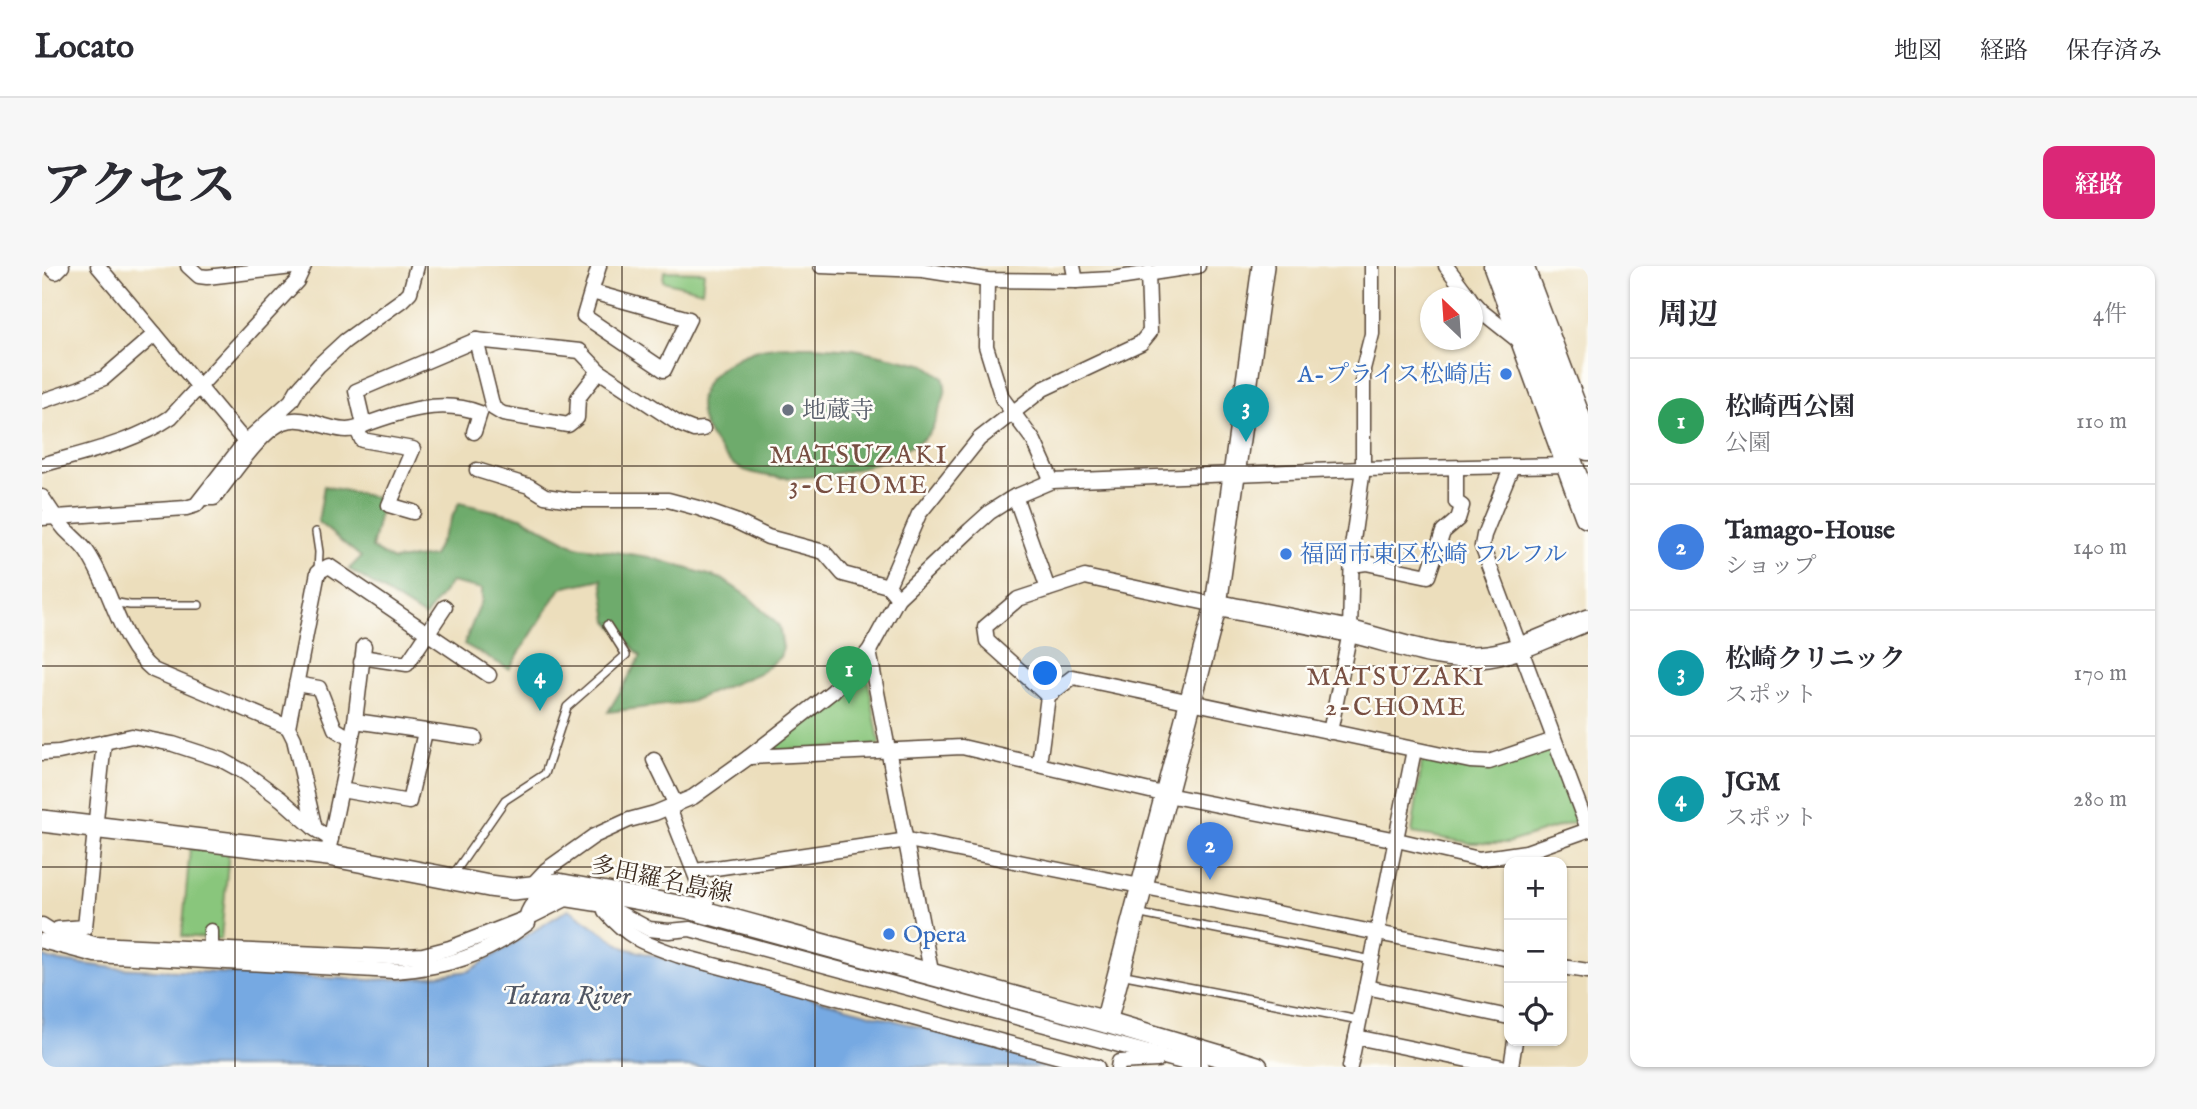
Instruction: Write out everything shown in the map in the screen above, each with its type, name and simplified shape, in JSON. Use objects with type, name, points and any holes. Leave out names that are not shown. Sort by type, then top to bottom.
[{"type":"highway","points":[[1497,266],[1588,515]]},
{"type":"highway","points":[[1520,266],[1586,435]]},
{"type":"main road","points":[[1110,1024],[1119,974],[1216,605],[1263,266]]},
{"type":"main road","points":[[1216,605],[1350,632],[1446,656],[1490,656],[1588,620]]},
{"type":"main road","name":"多田羅名島線","points":[[42,821],[94,828],[329,847],[489,886],[513,889],[558,884],[688,908],[1257,1067]]},
{"type":"street","points":[[50,266],[56,272],[62,266]]},
{"type":"street","points":[[98,266],[245,442]]},
{"type":"street","points":[[42,465],[151,431],[172,417],[297,281],[303,266],[207,276],[199,275],[188,266]]},
{"type":"street","points":[[49,518],[186,508],[196,505],[245,442],[291,401],[319,365],[345,341],[410,292],[417,266]]},
{"type":"street","points":[[592,292],[689,319],[664,370],[584,316],[599,266]]},
{"type":"street","points":[[821,266],[968,271],[987,280],[1076,281],[1112,279],[1166,268],[1198,266]]},
{"type":"street","points":[[1073,266],[1076,281]]},
{"type":"street","points":[[1330,732],[1350,632],[1352,548],[1363,469],[1363,369],[1372,334],[1372,266]]},
{"type":"street","points":[[1446,266],[1462,287]]},
{"type":"street","points":[[888,586],[919,514],[979,439],[1043,390],[1141,343],[1150,332],[1148,273]]},
{"type":"street","points":[[987,280],[985,346],[1002,398],[1034,441],[1052,481]]},
{"type":"street","points":[[1483,313],[1527,348]]},
{"type":"street","points":[[42,401],[104,378],[155,334]]},
{"type":"street","points":[[476,340],[494,408],[503,414],[568,425],[577,418],[578,398],[599,370]]},
{"type":"street","points":[[413,512],[389,505],[413,449],[362,440],[356,391],[476,340],[580,351],[599,370],[679,424],[694,430],[703,429]]},
{"type":"street","points":[[202,498],[214,498],[254,447],[282,422],[295,420],[332,429],[360,427],[416,408],[449,405],[480,413],[474,432]]},
{"type":"street","points":[[749,757],[962,747],[1167,795],[1397,840],[1479,859],[1526,852],[1588,829],[1482,546],[1483,535],[1512,466]]},
{"type":"street","points":[[531,886],[545,870],[594,836],[693,797],[749,757],[833,691],[869,651],[898,598],[990,512],[1016,496],[1052,481],[1363,469],[1569,466]]},
{"type":"street","points":[[1352,565],[1366,563],[1428,576],[1443,532],[1458,519],[1462,506],[1456,502],[1456,468]]},
{"type":"street","points":[[477,470],[528,486],[545,496],[571,500],[668,500],[698,508],[735,521],[768,537],[824,552],[844,573],[888,586],[898,598]]},
{"type":"street","points":[[1016,496],[1048,589]]},
{"type":"street","points":[[42,497],[49,518],[63,527],[86,550],[142,661],[153,670],[288,727]]},
{"type":"street","points":[[315,829],[294,739],[288,727],[318,572],[329,566],[489,675]]},
{"type":"street","points":[[1048,696],[987,641],[985,627],[1018,599],[1085,577],[1216,605]]},
{"type":"street","points":[[361,662],[368,658],[407,664],[444,607]]},
{"type":"street","points":[[329,847],[355,721],[364,646]]},
{"type":"street","points":[[869,651],[908,840],[932,976]]},
{"type":"street","points":[[1039,764],[1048,696],[1073,677],[1471,761],[1489,762],[1554,740]]},
{"type":"street","points":[[296,684],[319,688],[335,729],[351,739]]},
{"type":"street","points":[[355,721],[475,738]]},
{"type":"street","points":[[341,790],[409,803],[425,732]]},
{"type":"street","points":[[42,753],[59,752],[132,736],[173,744],[222,760],[260,783],[315,829],[329,847]]},
{"type":"street","points":[[44,932],[85,927],[104,742]]},
{"type":"street","points":[[1350,1067],[1415,750]]},
{"type":"street","points":[[654,760],[711,915]]},
{"type":"street","points":[[695,871],[908,840],[1504,958]]},
{"type":"street","points":[[526,918],[529,907],[539,898],[554,892],[566,895],[568,899]]},
{"type":"street","points":[[44,932],[94,944],[389,957],[423,955],[450,948],[568,899],[600,904],[649,929],[690,929],[1201,1067]]},
{"type":"street","points":[[600,904],[619,928],[641,942],[680,956],[1097,1067]]},
{"type":"street","points":[[44,932],[95,955],[394,971],[429,968],[454,962],[502,943],[548,908]]},
{"type":"street","points":[[211,931],[211,949]]},
{"type":"street","points":[[1567,968],[1588,971]]},
{"type":"street","points":[[1366,987],[1504,1016]]},
{"type":"street","points":[[1110,1024],[1173,1059]]},
{"type":"street","points":[[1356,1037],[1502,1067]]},
{"type":"street","points":[[1511,1067],[1514,1046]]},
{"type":"street","points":[[1118,1067],[1119,1062],[1173,1059]]},
{"type":"lane","points":[[316,532],[318,572]]},
{"type":"lane","points":[[112,602],[130,605],[199,605]]},
{"type":"lane","points":[[450,878],[505,800],[545,774],[567,707],[625,655],[607,625]]},
{"type":"lane","points":[[1135,913],[1372,961]]},
{"type":"lane","points":[[1119,974],[1360,1020]]},
{"type":"green space","points":[[664,271],[704,272],[702,291],[663,281]]},
{"type":"green space","points":[[775,347],[854,349],[926,365],[943,377],[944,395],[930,432],[918,442],[868,466],[826,475],[763,475],[734,464],[718,447],[703,422],[701,395],[707,383],[726,364],[754,351]]},
{"type":"green space","points":[[324,486],[383,499],[372,548],[393,560],[433,556],[459,503],[521,517],[575,546],[649,557],[722,579],[750,598],[779,626],[783,648],[780,657],[762,672],[689,702],[608,712],[641,656],[608,621],[602,579],[561,588],[509,669],[464,644],[482,600],[482,589],[451,582],[425,617],[349,569],[361,557],[318,522]]},
{"type":"green space","points":[[866,670],[880,745],[770,751]]},
{"type":"green space","points":[[1550,749],[1576,821],[1507,843],[1471,843],[1412,833],[1422,761],[1480,769]]},
{"type":"green space","points":[[190,848],[229,851],[221,939],[182,936]]},
{"type":"water","name":"Tatara River","points":[[569,909],[625,948],[1068,1067],[42,1067],[42,956],[52,960],[114,968],[370,980],[420,978],[469,971]]},
{"type":"place","name":"A-プライス松崎店","points":[[1506,374]]},
{"type":"place","name":"地蔵寺","points":[[788,410]]},
{"type":"place","name":"松崎クリニック","points":[[1246,442]]},
{"type":"place","name":"福岡市東区松崎 フルフル","points":[[1286,554]]},
{"type":"place","name":"松崎西公園","points":[[849,704]]},
{"type":"place","name":"JGM","points":[[540,711]]},
{"type":"place","name":"Tamago-House","points":[[1210,880]]},
{"type":"place","name":"Opera","points":[[889,934]]},
{"type":"district","name":"MATSUZAKI 3-CHOME","points":[[859,469]]},
{"type":"district","name":"MATSUZAKI 2-CHOME","points":[[1396,691]]}]
